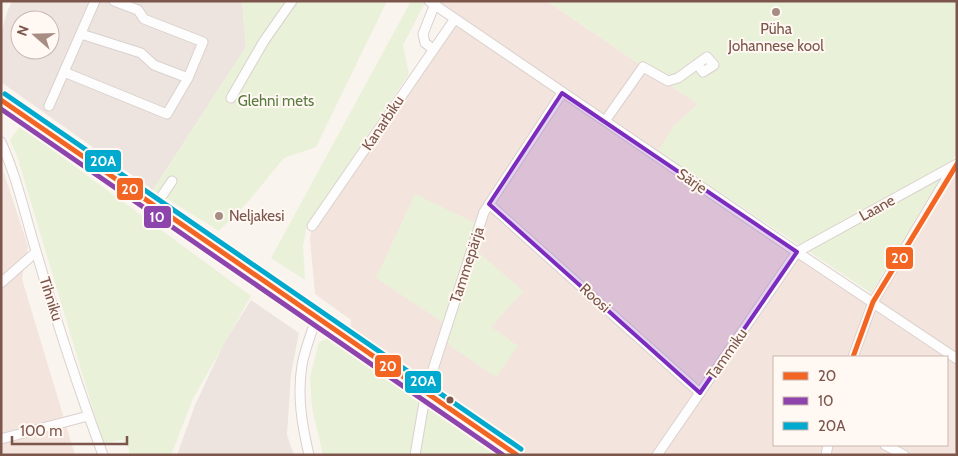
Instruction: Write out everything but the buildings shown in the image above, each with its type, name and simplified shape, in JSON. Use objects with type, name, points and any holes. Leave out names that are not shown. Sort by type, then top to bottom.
[{"type":"main road","points":[[1,100],[517,455]]},
{"type":"street","points":[[50,106],[96,1]]},
{"type":"street","points":[[64,72],[167,114],[188,78],[203,42],[144,19],[138,10],[114,1]]},
{"type":"street","points":[[231,98],[264,41],[292,1]]},
{"type":"street","points":[[433,3],[423,34],[425,43],[433,49]]},
{"type":"street","name":"Särje","points":[[433,3],[454,20],[957,359]]},
{"type":"street","name":"Kanarbiku","points":[[312,226],[454,20]]},
{"type":"street","points":[[81,34],[140,53],[154,65],[188,78]]},
{"type":"street","points":[[605,121],[643,67],[668,81],[678,78],[697,64]]},
{"type":"street","name":"Tammepärja","points":[[415,455],[426,391],[484,212],[562,93]]},
{"type":"street","name":"Tihniku","points":[[1,142],[9,159],[36,252],[88,416],[103,455]]},
{"type":"street","points":[[853,356],[873,302],[956,163]]},
{"type":"street","name":"Laane","points":[[797,252],[956,163]]},
{"type":"street","points":[[155,206],[172,181]]},
{"type":"street","name":"Roosi","points":[[489,204],[700,393]]},
{"type":"street","points":[[1,283],[36,252]]},
{"type":"street","name":"Tammiku","points":[[657,455],[797,252]]},
{"type":"street","points":[[308,455],[302,422],[300,390],[303,363],[317,316]]},
{"type":"street","points":[[1,439],[88,416]]},
{"type":"street","points":[[887,446],[904,455]]},
{"type":"highlighted area","points":[[562,93],[797,252],[700,393],[489,204]]},
{"type":"shaded area","points":[[12,1],[242,1],[246,47],[153,190],[1,82],[1,33]]},
{"type":"shaded area","points":[[439,1],[547,1],[698,104],[674,126],[658,152],[797,252],[873,302],[957,161],[957,455],[371,455],[345,410],[351,320],[315,294],[310,239],[312,226],[454,20]]},
{"type":"shaded area","points":[[1,164],[28,246],[22,279],[75,455],[1,455]]},
{"type":"shaded area","points":[[251,300],[299,333],[291,374],[287,435],[294,455],[177,455],[195,405],[224,343]]},
{"type":"green space","name":"Glehni mets","points":[[242,1],[387,1],[316,147],[284,158],[247,203],[219,231],[153,190],[246,47]]},
{"type":"green space","points":[[411,1],[426,1],[403,45],[409,74],[307,225],[303,246],[305,280],[271,258]]},
{"type":"green space","points":[[547,1],[957,1],[957,153],[871,293],[658,151],[674,126],[698,104]]},
{"type":"green space","points":[[20,126],[251,296],[193,399],[171,455],[129,455],[129,449],[122,440],[103,443],[17,156],[10,140]]},
{"type":"green space","points":[[415,194],[475,223],[468,243],[523,291],[491,327],[518,346],[496,377],[449,345],[441,321],[376,278]]},
{"type":"green space","points":[[332,337],[433,405],[433,408],[481,443],[492,446],[505,455],[323,455],[312,408],[310,377],[319,342]]},
{"type":"transit line","name":"20A","points":[[5,94],[521,449]]},
{"type":"transit line","name":"20","points":[[1,100],[517,455]]},
{"type":"transit line","name":"10","points":[[1,109],[503,455]]},
{"type":"transit line","name":"20","points":[[853,356],[873,302],[957,164]]},
{"type":"place","name":"Püha Johannese kool","points":[[776,12]]},
{"type":"place","name":"Neljakesi","points":[[219,216]]}]
